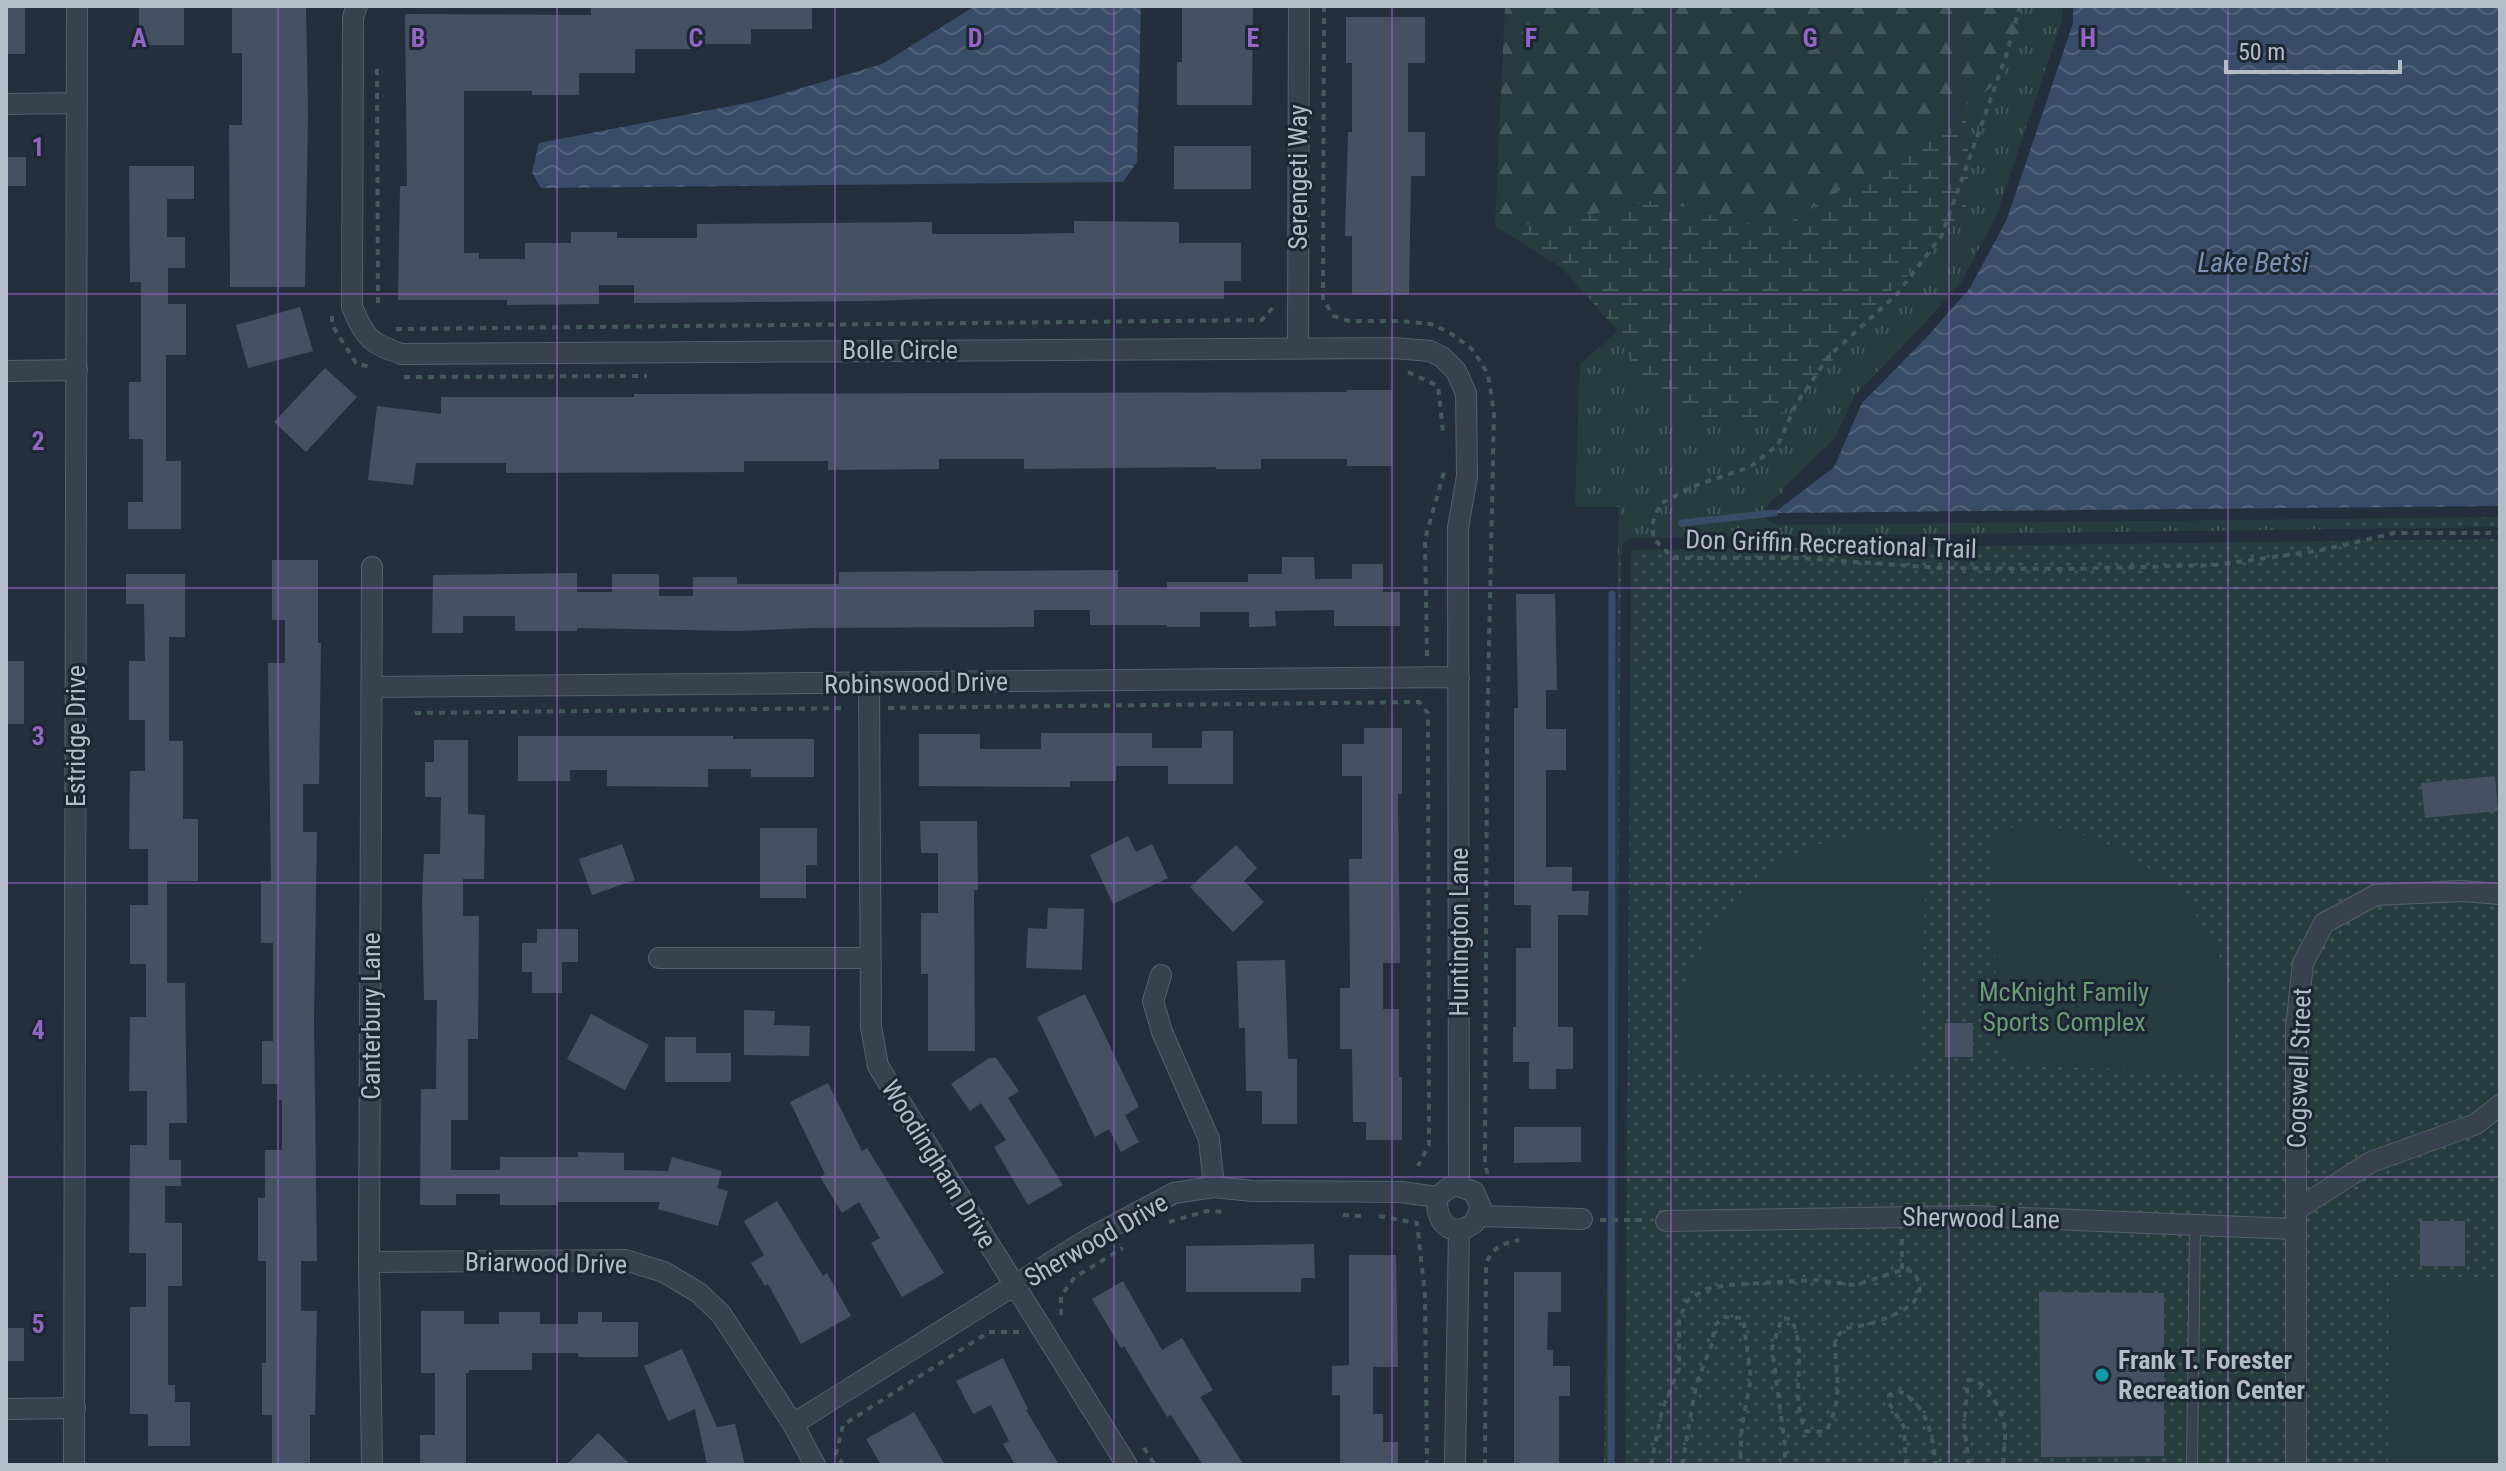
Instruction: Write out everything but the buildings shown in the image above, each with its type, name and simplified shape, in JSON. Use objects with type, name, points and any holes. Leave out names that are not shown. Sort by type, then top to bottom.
[{"type":"street","name":"Estridge Drive","points":[[74,1465],[77,6]]},
{"type":"street","name":"Bolle Circle","points":[[357,6],[353,17],[352,307],[362,330],[378,347],[402,354],[1298,348],[1430,351],[1442,357],[1456,371],[1466,393],[1467,476],[1458,528],[1459,677]]},
{"type":"street","name":"Serengeti Way","points":[[1298,348],[1299,6]]},
{"type":"street","points":[[6,104],[77,103]]},
{"type":"street","points":[[6,371],[77,370]]},
{"type":"street","name":"Canterbury Lane","points":[[372,567],[369,1262],[372,1465]]},
{"type":"street","name":"Robinswood Drive","points":[[373,687],[1459,677]]},
{"type":"street","name":"Huntington Lane","points":[[1459,677],[1459,1186]]},
{"type":"street","name":"Woodingham Drive","points":[[869,683],[871,1027],[878,1066],[1127,1465]]},
{"type":"street","name":"Cogswell Street","points":[[2296,1465],[2296,1028],[2303,963],[2324,923],[2376,895],[2462,891],[2500,894]]},
{"type":"street","points":[[659,958],[870,958]]},
{"type":"street","points":[[1161,975],[1153,1001],[1162,1032],[1209,1139],[1214,1187]]},
{"type":"street","points":[[2296,1219],[2371,1162],[2476,1124],[2500,1105]]},
{"type":"street","points":[[1459,1186],[1474,1192],[1481,1208],[1479,1216],[1467,1228],[1459,1230],[1450,1228],[1438,1216],[1437,1197],[1450,1187],[1459,1186]]},
{"type":"street","name":"Sherwood Drive","points":[[793,1424],[1090,1238],[1174,1193],[1214,1187],[1252,1191],[1401,1192],[1437,1197]]},
{"type":"street","points":[[1479,1216],[1589,1219]]},
{"type":"street","name":"Sherwood Lane","points":[[1666,1221],[1975,1216],[2195,1225],[2296,1219]]},
{"type":"street","points":[[1455,1465],[1459,1230]]},
{"type":"street","name":"Briarwood Drive","points":[[369,1262],[625,1260],[664,1272],[699,1293],[721,1314],[793,1424],[815,1465]]},
{"type":"street","points":[[6,1409],[75,1408]]},
{"type":"lane","points":[[2192,1465],[2195,1225]]},
{"type":"path","name":"Don Griffin Recreational Trail","points":[[2020,6],[2006,56],[1942,235],[1897,294],[1829,356],[1796,404],[1778,445],[1750,467],[1694,486],[1660,504],[1653,522],[1653,538],[1673,558],[1800,558],[1941,568],[2064,569],[2215,565],[2323,550],[2394,533],[2500,533]]},
{"type":"path","points":[[377,67],[378,312]]},
{"type":"path","points":[[387,321],[395,329],[1262,320],[1278,302]]},
{"type":"path","points":[[332,309],[332,325],[356,363],[383,371]]},
{"type":"path","points":[[1403,370],[1438,386],[1443,432]]},
{"type":"path","points":[[396,375],[410,379],[650,376]]},
{"type":"path","points":[[1428,637],[1425,539],[1446,462]]},
{"type":"path","points":[[415,713],[1419,702],[1428,713],[1429,1145],[1418,1166]]},
{"type":"path","points":[[1160,1225],[1207,1211],[1239,1212]]},
{"type":"path","points":[[1334,1215],[1383,1216],[1417,1223],[1425,1295],[1427,1465]]},
{"type":"path","points":[[1902,1217],[1902,1270]]},
{"type":"path","points":[[1589,1219],[1632,1220]]},
{"type":"path","points":[[1061,1316],[1061,1296],[1075,1277],[1123,1247]]},
{"type":"path","points":[[1651,1465],[1662,1410],[1679,1369],[1679,1319],[1687,1301],[1706,1289],[1729,1285],[1816,1280],[1855,1285],[1902,1270],[1913,1271],[1919,1282],[1918,1296],[1906,1307],[1861,1327],[1846,1328],[1835,1338],[1839,1394],[1825,1432],[1806,1431],[1802,1423],[1797,1387],[1797,1329],[1791,1319],[1782,1318],[1772,1348],[1785,1465]]},
{"type":"path","points":[[1682,1465],[1696,1385],[1713,1341],[1714,1326],[1724,1317],[1743,1318],[1751,1379],[1742,1425],[1740,1465]]},
{"type":"path","points":[[843,1465],[836,1454],[843,1425],[989,1332],[1019,1332]]},
{"type":"path","points":[[1969,1465],[1964,1424],[1968,1380],[1979,1383],[1992,1395],[2004,1426],[2003,1465]]},
{"type":"path","points":[[1906,1465],[1904,1427],[1889,1403],[1889,1395],[1899,1391],[1914,1399],[1926,1416],[1936,1465]]},
{"type":"path","points":[[1140,1440],[1155,1465]]},
{"type":"green space","points":[[1505,6],[2017,6],[2023,38],[1999,82],[1895,156],[1787,224],[1738,224],[1659,199],[1551,224],[1495,226]]},
{"type":"green space","points":[[2017,6],[2063,6],[2062,20],[1997,214],[1962,281],[1855,395],[1835,438],[1769,503],[1766,519],[1781,525],[2339,519],[2338,529],[1631,538],[1623,543],[1621,560],[1618,559],[1619,507],[1575,507],[1580,364],[1618,331],[1637,378],[1828,367],[1863,316],[1920,265],[1968,128],[1963,108],[1999,82],[2023,38]]},
{"type":"green space","points":[[1963,108],[1968,128],[1968,203],[1920,265],[1863,316],[1828,367],[1774,420],[1693,420],[1637,378],[1618,331],[1562,268],[1495,226],[1551,224],[1659,199],[1738,224],[1787,224],[1895,156]]},
{"type":"green space","points":[[2500,517],[2500,527],[2338,529],[2339,519]]},
{"type":"green space","name":"McKnight Family Sports Complex","points":[[2500,539],[2500,1465],[1625,1465],[1631,550]]},
{"type":"green space","points":[[1618,559],[1621,560],[1615,1465],[1604,1465]]},
{"type":"green space","points":[[2021,826],[2058,828],[2118,849],[2145,865],[2190,908],[2208,933],[2222,961],[2231,992],[2235,1022],[2232,1072],[2013,1066],[1996,1049],[1994,831]]},
{"type":"green space","points":[[1887,831],[1927,835],[1920,1053],[1902,1070],[1683,1071],[1679,1025],[1685,990],[1712,930],[1739,894],[1771,867],[1798,852],[1842,838]]},
{"type":"green space","points":[[2389,1277],[2500,1277],[2500,1465],[2388,1465]]},
{"type":"water","points":[[975,6],[1141,6],[1137,162],[1123,182],[541,188],[532,172],[539,143],[762,100],[882,64]]},
{"type":"water","name":"Lake Betsi","points":[[2073,6],[2500,6],[2500,506],[1774,513],[1834,467],[1862,403],[1970,288],[2007,219],[2073,23]]},
{"type":"waterway","points":[[1682,523],[1774,513]]},
{"type":"waterway","points":[[1611,1465],[1612,594]]},
{"type":"place","name":"Frank T. Forester Recreation Center","points":[[2102,1375]]}]
